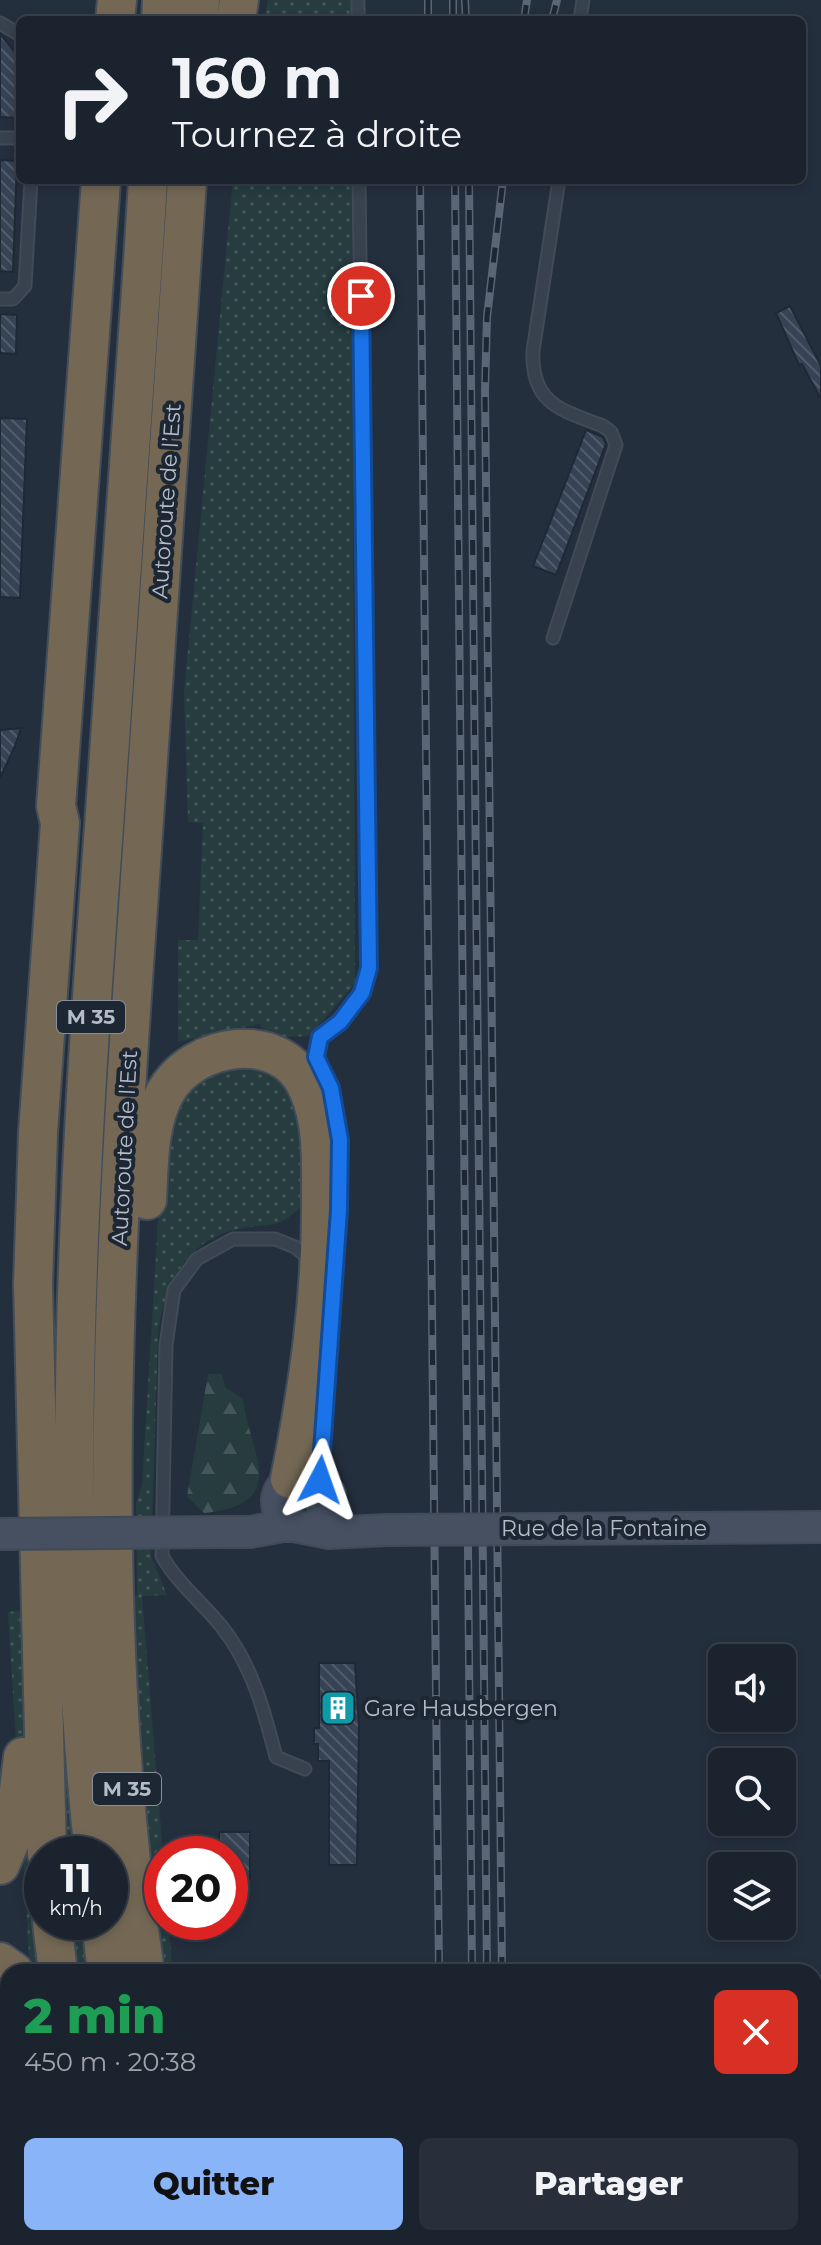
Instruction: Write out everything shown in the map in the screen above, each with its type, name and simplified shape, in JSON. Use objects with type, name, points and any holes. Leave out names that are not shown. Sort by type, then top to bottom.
[{"type":"highway","points":[[60,823],[66,808],[80,684],[129,197],[138,184]]},
{"type":"highway","name":"Autoroute de l’Est","points":[[93,1836],[75,1556],[79,1255],[96,939],[148,184]]},
{"type":"highway","name":"Autoroute de l’Est","points":[[144,1964],[119,1695],[112,1496],[115,1364],[127,1083],[187,184]]},
{"type":"highway","points":[[182,248],[208,212],[212,184]]},
{"type":"highway","points":[[46,1836],[40,1615],[35,1206],[60,823],[56,806],[96,191]]},
{"type":"highway","points":[[115,1364],[140,1320],[150,1150],[158,1112],[178,1076],[208,1055],[226,1050],[256,1049],[283,1061],[299,1073],[307,1086],[321,1144],[327,1271],[307,1399],[303,1503]]},
{"type":"highway","points":[[0,1865],[14,1832],[40,1615]]},
{"type":"highway","points":[[54,1940],[57,1964]]},
{"type":"highway","points":[[103,1940],[106,1964]]},
{"type":"street","name":"Rue de la Fontaine","points":[[303,1503],[329,1533],[821,1527]]},
{"type":"street","points":[[0,1534],[216,1532],[303,1503]]},
{"type":"lane","points":[[0,299],[13,299],[25,286],[31,184]]},
{"type":"lane","points":[[340,1182],[340,1140],[331,1088],[316,1057],[320,1037],[340,1022],[362,993],[369,968],[359,184]]},
{"type":"lane","points":[[553,638],[616,445],[611,432],[603,426],[549,402],[534,374],[533,351],[558,184]]},
{"type":"lane","points":[[305,1769],[276,1757],[258,1690],[240,1653],[221,1625],[174,1577],[162,1556],[166,1345],[174,1290],[197,1259],[215,1246],[233,1239],[275,1239],[295,1247],[327,1271]]},
{"type":"lane","points":[[303,1503],[327,1364]]},
{"type":"green space","points":[[268,0],[352,0],[352,16],[266,16]]},
{"type":"green space","points":[[233,184],[352,184],[355,984],[309,1036],[271,1038],[259,1024],[178,1042],[178,940],[198,940],[203,823],[188,822],[184,692]]},
{"type":"green space","points":[[253,1061],[301,1096],[304,1204],[281,1222],[224,1233],[207,1241],[193,1253],[182,1266],[166,1298],[158,1335],[151,1556],[167,1595],[142,1596],[162,1836],[144,1836],[144,1940],[170,1940],[172,1964],[30,1964],[28,1940],[128,1940],[128,1836],[24,1836],[24,1874],[8,1612],[137,1595],[136,1503],[142,1485],[162,1156],[183,1096],[200,1076]]},
{"type":"green space","points":[[208,1374],[222,1374],[225,1387],[243,1399],[259,1472],[257,1487],[248,1499],[231,1507],[204,1513],[187,1496]]},
{"type":"green space","points":[[301,1493],[308,1496],[311,1503],[308,1510],[301,1513],[294,1510],[291,1503],[294,1496]]},
{"type":"building","points":[[0,34],[16,53],[16,118],[0,117]]},
{"type":"building","points":[[0,160],[16,161],[13,272],[0,271]]},
{"type":"building","points":[[790,306],[821,366],[821,399],[802,364],[799,365],[776,313]]},
{"type":"building","points":[[0,314],[17,315],[16,354],[0,353]]},
{"type":"building","points":[[0,418],[27,419],[20,598],[0,597]]},
{"type":"building","points":[[586,430],[603,437],[606,444],[556,575],[533,566]]},
{"type":"building","points":[[21,728],[15,746],[0,778],[0,730]]},
{"type":"building","points":[[319,1663],[355,1663],[359,1727],[357,1865],[329,1865],[329,1761],[318,1761],[318,1744],[314,1744],[314,1728],[319,1728]]},
{"type":"building","points":[[219,1832],[250,1832],[250,1878],[248,1836],[219,1836]]},
{"type":"railway","points":[[428,0],[428,16]]},
{"type":"railway","points":[[453,0],[453,16]]},
{"type":"railway","points":[[465,0],[466,16]]},
{"type":"railway","points":[[525,16],[527,0]]},
{"type":"railway","points":[[553,16],[557,0]]},
{"type":"railway","points":[[420,184],[439,1964]]},
{"type":"railway","points":[[455,184],[472,1964]]},
{"type":"railway","points":[[469,184],[487,1964]]},
{"type":"railway","points":[[502,1964],[485,391],[487,317],[503,184]]},
{"type":"place","name":"Gare Hausbergen","points":[[338,1708]]},
{"type":"route","points":[[320,1480],[339,1210],[340,1140],[331,1088],[316,1057],[320,1037],[340,1022],[362,993],[369,968],[361,296]]}]
